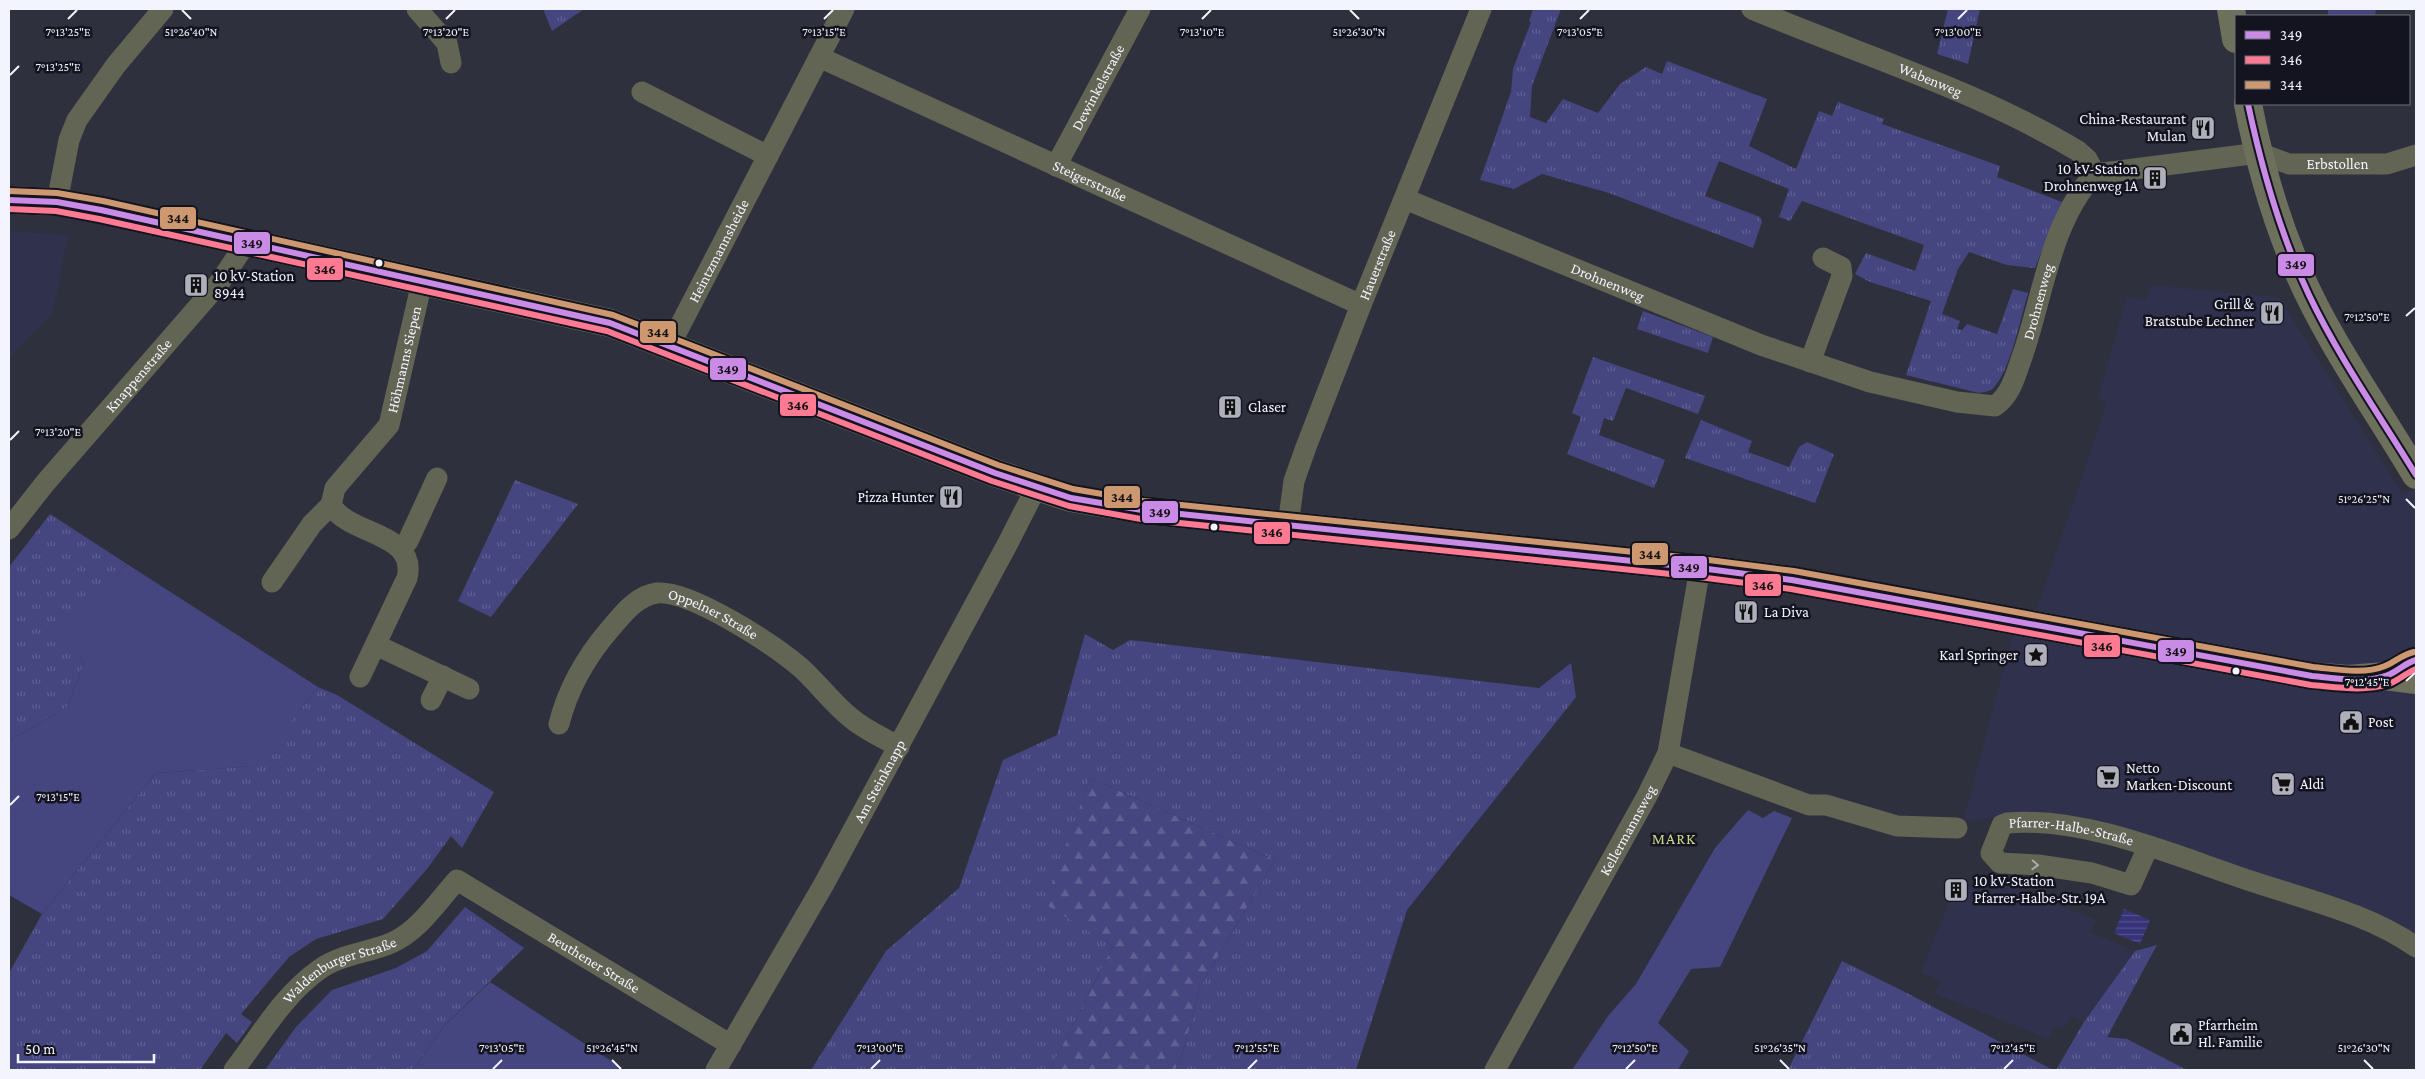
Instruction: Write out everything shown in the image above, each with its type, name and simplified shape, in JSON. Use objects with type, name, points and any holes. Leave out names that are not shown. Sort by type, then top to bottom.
[{"type":"main road","points":[[2231,9],[2235,33]]},
{"type":"main road","points":[[2248,105],[2278,219],[2302,280],[2356,376],[2416,475]]},
{"type":"main road","points":[[9,200],[57,202],[610,323],[1036,488],[1105,505],[1215,519],[1700,568],[1878,595],[2312,676],[2348,679],[2385,676],[2416,680]]},
{"type":"main road","points":[[2385,676],[2410,661],[2416,660]]},
{"type":"street","points":[[57,202],[69,140],[77,120],[116,65],[163,9]]},
{"type":"street","points":[[417,9],[447,43],[451,63]]},
{"type":"street","name":"Heintzmannsheide","points":[[670,345],[844,9]]},
{"type":"street","name":"Dewinkelstraße","points":[[1056,166],[1140,9]]},
{"type":"street","name":"Hauerstraße","points":[[1288,525],[1296,476],[1361,305],[1481,9]]},
{"type":"street","name":"Wabenweg","points":[[1752,9],[1955,89],[2004,111],[2078,151],[2087,159],[2095,174]]},
{"type":"street","name":"Steigerstraße","points":[[819,57],[1361,305]]},
{"type":"street","points":[[642,92],[768,156]]},
{"type":"street","points":[[2095,174],[2259,152]]},
{"type":"street","name":"Erbstollen","points":[[2259,152],[2289,164],[2387,164],[2416,155]]},
{"type":"street","name":"Drohnenweg","points":[[1405,199],[1700,321],[1810,362],[1900,389],[1975,405],[1995,406],[2004,400],[2017,371],[2058,239],[2084,186],[2095,174]]},
{"type":"street","name":"Knappenstraße","points":[[9,529],[46,482],[220,282],[246,243]]},
{"type":"street","points":[[1810,362],[1842,276],[1841,267],[1823,258]]},
{"type":"street","name":"Höhmanns Siepen","points":[[272,582],[312,524],[331,505],[335,488],[388,425],[422,282]]},
{"type":"street","points":[[401,549],[408,541],[437,478]]},
{"type":"street","name":"Am Steinknapp","points":[[716,1070],[824,884],[1036,488]]},
{"type":"street","points":[[331,505],[335,512],[346,519],[401,549],[407,557],[410,566],[407,578],[360,677]]},
{"type":"street","name":"Kellermannsweg","points":[[1495,1070],[1647,796],[1668,752],[1700,568]]},
{"type":"street","name":"Oppelner Straße","points":[[558,724],[576,677],[601,640],[630,606],[644,597],[658,593],[700,604],[767,643],[800,668],[852,719],[899,747]]},
{"type":"street","points":[[376,645],[470,689]]},
{"type":"street","points":[[431,700],[443,676]]},
{"type":"street","points":[[1668,752],[1809,805],[1826,805],[1897,826],[1957,828]]},
{"type":"street","name":"Pfarrer-Halbe-Straße","points":[[2148,847],[2131,885],[2074,870],[2000,863],[1991,853],[2002,825],[2017,822],[2053,822],[2088,828],[2148,847],[2344,912],[2380,927],[2416,947]]},
{"type":"street","name":"Beuthener Straße","points":[[456,880],[731,1045]]},
{"type":"street","name":"Waldenburger Straße","points":[[234,1070],[281,1004],[299,986],[321,968],[342,958],[393,943],[408,933],[456,880]]},
{"type":"shaded area","points":[[9,231],[68,235],[53,313],[9,358]]},
{"type":"shaded area","points":[[2151,285],[2279,297],[2402,493],[2416,490],[2416,937],[2018,814],[1963,822],[2016,622],[2036,611],[2107,403],[2098,398],[2127,296],[2145,300]]},
{"type":"shaded area","points":[[1995,880],[2096,920],[2090,932],[2135,951],[2084,1022],[2072,1017],[2062,1029],[2054,1026],[2049,1039],[1935,994],[1940,981],[1921,973],[1952,894],[1964,899],[1970,886],[1990,893]]},
{"type":"shaded area","points":[[2124,909],[2150,920],[2140,944],[2114,933]]},
{"type":"green space","points":[[543,9],[584,9],[552,31]]},
{"type":"green space","points":[[1533,9],[1561,9],[1532,86],[1530,117],[1546,123],[1563,99],[1598,113],[1620,84],[1646,67],[1662,74],[1667,61],[1767,99],[1749,146],[1796,169],[1819,111],[1832,116],[1838,102],[1884,119],[1882,124],[2000,166],[1997,177],[2062,202],[2035,268],[2007,265],[1969,252],[1958,269],[1942,314],[1960,321],[1957,329],[1962,330],[1967,324],[1997,334],[2013,289],[2028,293],[2011,354],[2001,377],[1994,387],[1989,391],[1979,393],[1906,375],[1931,301],[1870,282],[1855,274],[1866,253],[1915,271],[1924,245],[1802,201],[1790,221],[1779,217],[1789,189],[1719,161],[1705,196],[1760,217],[1762,222],[1753,248],[1609,193],[1542,174],[1514,189],[1480,180],[1511,92],[1513,69],[1531,22],[1529,21]]},
{"type":"green space","points":[[1948,9],[1980,9],[1968,64],[1937,54]]},
{"type":"green space","points":[[2328,9],[2376,9],[2375,15],[2328,15]]},
{"type":"green space","points":[[1643,311],[1713,337],[1708,353],[1637,329]]},
{"type":"green space","points":[[1593,357],[1705,396],[1698,414],[1626,388],[1613,421],[1604,418],[1599,435],[1665,460],[1654,488],[1567,454],[1581,417],[1572,413]]},
{"type":"green space","points":[[1701,420],[1752,441],[1748,452],[1789,467],[1799,447],[1807,442],[1834,454],[1815,503],[1685,458]]},
{"type":"green space","points":[[515,480],[578,504],[491,617],[458,601]]},
{"type":"green space","points":[[50,514],[127,564],[62,630],[84,663],[67,707],[9,741],[9,567]]},
{"type":"green space","points":[[127,564],[318,687],[255,766],[156,773],[42,914],[9,895],[9,741],[67,707],[84,663],[61,630]]},
{"type":"green space","points":[[1085,634],[1113,650],[1130,640],[1539,688],[1571,663],[1576,697],[1407,910],[1356,1070],[1175,1070],[1183,1052],[1200,987],[1275,860],[1090,778],[1046,904],[1113,946],[1050,1070],[811,1070],[886,951],[959,888],[1003,760],[1057,735]]},
{"type":"green space","points":[[318,687],[337,695],[494,792],[462,848],[451,836],[427,869],[383,919],[316,939],[289,957],[241,1014],[252,1022],[237,1043],[226,1033],[200,1070],[9,1070],[9,973],[42,914],[156,773],[254,766]]},
{"type":"green space","points":[[1090,778],[1275,860],[1200,987],[1183,1052],[1175,1070],[1050,1070],[1113,946],[1045,904]]},
{"type":"green space","points":[[1748,810],[1763,818],[1774,811],[1792,818],[1720,967],[1691,969],[1658,1023],[1689,1051],[1678,1070],[1572,1070],[1608,1016],[1636,984],[1715,848]]},
{"type":"green space","points":[[465,907],[524,948],[443,1027],[413,1070],[265,1070],[296,1027],[332,990],[396,968],[427,951]]},
{"type":"green space","points":[[2157,945],[2107,1037],[2127,1039],[2187,1070],[2056,1070],[2084,1022],[2135,951]]},
{"type":"green space","points":[[1842,961],[1903,991],[2053,1070],[1788,1070]]},
{"type":"green space","points":[[490,982],[619,1066],[616,1070],[413,1070],[443,1027]]},
{"type":"transit line","name":"349","points":[[2248,105],[2259,153],[2273,201],[2289,249],[2309,295],[2347,364],[2416,475]]},
{"type":"transit line","name":"344","points":[[9,191],[57,193],[103,201],[613,315],[998,465],[1073,489],[1143,501],[1701,559],[1794,571],[2313,667],[2349,671],[2377,669],[2406,654],[2414,652]]},
{"type":"transit line","name":"349","points":[[9,200],[57,202],[101,210],[610,323],[995,473],[1071,498],[1142,510],[1700,568],[1792,580],[2312,676],[2350,680],[2379,678],[2416,660]]},
{"type":"transit line","name":"346","points":[[9,209],[56,211],[99,219],[607,331],[992,481],[1069,506],[1141,519],[1699,577],[1791,589],[2311,685],[2370,688],[2389,684],[2416,669]]},
{"type":"place","name":"China-Restaurant Mulan","points":[[2203,128]]},
{"type":"place","name":"10 kV-Station Drohnenweg 1A","points":[[2155,178]]},
{"type":"place","name":"10 kV-Station 8944","points":[[196,285]]},
{"type":"place","name":"Grill & Bratstube Lechner","points":[[2272,313]]},
{"type":"place","name":"Glaser","points":[[1230,407]]},
{"type":"place","name":"Pizza Hunter","points":[[951,497]]},
{"type":"place","name":"La Diva","points":[[1746,612]]},
{"type":"place","name":"Karl Springer","points":[[2036,655]]},
{"type":"place","name":"Post","points":[[2351,722]]},
{"type":"place","name":"Netto Marken-Discount","points":[[2108,777]]},
{"type":"place","name":"Aldi","points":[[2283,784]]},
{"type":"place","name":"10 kV-Station Pfarrer-Halbe-Str. 19A","points":[[1956,890]]},
{"type":"place","name":"Pfarrheim Hl. Familie","points":[[2181,1034]]},
{"type":"district","name":"MARK","points":[[1674,838]]}]
